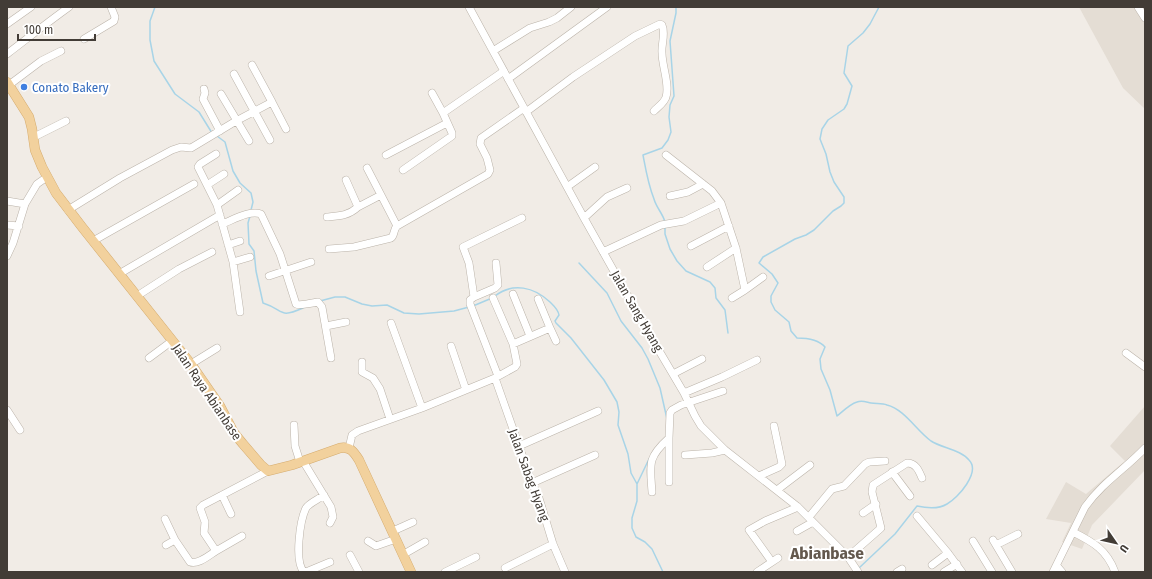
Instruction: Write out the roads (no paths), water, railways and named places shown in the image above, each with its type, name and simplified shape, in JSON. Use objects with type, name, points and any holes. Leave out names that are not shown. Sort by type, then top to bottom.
[{"type":"main road","name":"Jalan Raya Abianbase","points":[[8,84],[21,102],[30,121],[34,137],[35,150],[56,193],[190,364],[220,406],[234,433],[268,471]]},
{"type":"main road","points":[[268,471],[340,448],[348,448],[354,452],[395,535],[411,572]]},
{"type":"street","points":[[7,24],[31,7]]},
{"type":"street","points":[[7,54],[43,28],[51,19],[69,7]]},
{"type":"street","points":[[84,39],[114,21],[115,16],[111,7]]},
{"type":"street","name":"Jalan Sang Hyang","points":[[469,7],[584,218],[689,402],[701,426],[725,450],[798,507],[848,557],[856,569]]},
{"type":"street","points":[[493,51],[530,28],[550,22],[571,7]]},
{"type":"street","points":[[508,79],[607,7]]},
{"type":"street","points":[[1138,7],[1145,18]]},
{"type":"street","points":[[329,249],[354,247],[391,238],[394,230],[398,226],[488,174],[490,170],[487,158],[480,144],[481,138],[629,40],[660,24],[664,30],[661,48],[662,64],[667,81],[667,96],[654,112]]},
{"type":"street","points":[[8,84],[36,65],[61,51]]},
{"type":"street","points":[[252,65],[286,129]]},
{"type":"street","points":[[443,113],[504,71]]},
{"type":"street","points":[[234,74],[270,140]]},
{"type":"street","points":[[204,89],[205,93],[203,98],[219,131]]},
{"type":"street","points":[[404,170],[452,136],[448,123],[432,93]]},
{"type":"street","points":[[221,94],[249,141]]},
{"type":"street","points":[[68,210],[120,178],[172,150],[181,147],[191,148],[236,121],[272,102]]},
{"type":"street","points":[[34,137],[66,121]]},
{"type":"street","points":[[386,155],[448,123]]},
{"type":"street","points":[[216,154],[199,165],[207,186],[217,205],[232,262],[240,312]]},
{"type":"street","points":[[666,154],[715,194],[721,203],[730,226],[745,290]]},
{"type":"street","points":[[567,187],[595,167]]},
{"type":"street","points":[[367,168],[398,226]]},
{"type":"street","points":[[207,186],[224,174]]},
{"type":"street","points":[[7,256],[19,226],[25,204],[37,184],[47,177]]},
{"type":"street","points":[[346,180],[358,207]]},
{"type":"street","points":[[93,241],[194,184]]},
{"type":"street","points":[[670,196],[688,192],[703,184]]},
{"type":"street","points":[[584,218],[607,197],[627,188]]},
{"type":"street","points":[[217,205],[238,190]]},
{"type":"street","points":[[327,216],[346,215],[381,194]]},
{"type":"street","points":[[7,202],[25,204]]},
{"type":"street","points":[[603,252],[664,225],[684,221],[721,203]]},
{"type":"street","points":[[222,224],[249,214],[260,213],[264,218],[266,227],[280,254],[284,271],[296,304],[299,305],[318,302],[322,307],[331,358]]},
{"type":"street","points":[[119,274],[220,216]]},
{"type":"street","points":[[496,263],[498,285],[495,288],[474,297],[469,264],[463,247],[522,218]]},
{"type":"street","points":[[7,225],[19,226]]},
{"type":"street","points":[[691,246],[730,226]]},
{"type":"street","points":[[228,245],[240,241]]},
{"type":"street","points":[[707,268],[736,248]]},
{"type":"street","points":[[137,296],[180,269],[212,252]]},
{"type":"street","points":[[232,262],[250,258]]},
{"type":"street","points":[[269,276],[310,262]]},
{"type":"street","points":[[732,298],[763,277]]},
{"type":"street","points":[[513,294],[530,336]]},
{"type":"street","name":"Jalan Sabag Hyang","points":[[474,297],[470,300],[470,304],[496,377],[518,446],[539,498],[553,544],[565,572]]},
{"type":"street","points":[[348,448],[353,434],[466,390],[496,377],[516,365],[513,344],[493,298]]},
{"type":"street","points":[[538,300],[556,341]]},
{"type":"street","points":[[326,326],[346,322]]},
{"type":"street","points":[[391,323],[422,408]]},
{"type":"street","points":[[513,344],[550,328]]},
{"type":"street","points":[[149,358],[172,341]]},
{"type":"street","points":[[451,346],[466,390]]},
{"type":"street","points":[[190,364],[217,348]]},
{"type":"street","points":[[1126,353],[1145,367]]},
{"type":"street","points":[[673,374],[702,359]]},
{"type":"street","points":[[684,394],[757,360]]},
{"type":"street","points":[[362,362],[362,372],[373,378],[380,389],[390,419]]},
{"type":"street","points":[[669,482],[669,438],[672,410],[680,405],[723,390]]},
{"type":"street","points":[[7,410],[20,430]]},
{"type":"street","points":[[518,446],[598,411]]},
{"type":"street","points":[[294,425],[295,446],[301,461],[324,496],[333,513],[334,517],[330,523]]},
{"type":"street","points":[[759,476],[779,467],[782,464],[774,426]]},
{"type":"street","points":[[652,492],[650,464],[658,448],[669,438]]},
{"type":"street","points":[[1062,572],[1055,569],[1085,507],[1095,493],[1145,448]]},
{"type":"street","points":[[685,455],[712,453],[725,450]]},
{"type":"street","points":[[532,483],[595,455]]},
{"type":"street","points":[[797,531],[811,520],[832,489],[844,486],[865,464],[869,462],[885,461]]},
{"type":"street","points":[[848,557],[881,529],[881,523],[872,492],[873,485],[909,463],[916,466],[922,478]]},
{"type":"street","points":[[777,490],[810,465]]},
{"type":"street","points":[[216,552],[204,533],[204,522],[200,508],[203,505],[268,471]]},
{"type":"street","points":[[892,472],[910,496]]},
{"type":"street","points":[[222,495],[231,514]]},
{"type":"street","points":[[324,496],[308,506],[305,511],[299,537],[298,557],[302,570],[305,572],[330,562]]},
{"type":"street","points":[[862,513],[876,504]]},
{"type":"street","points":[[772,562],[749,530],[765,521],[798,507]]},
{"type":"street","points":[[917,516],[962,572]]},
{"type":"street","points":[[165,519],[175,540],[187,559],[193,563],[216,552],[242,536]]},
{"type":"street","points":[[368,541],[376,546],[413,522]]},
{"type":"street","points":[[1073,532],[1098,546],[1112,564],[1115,572]]},
{"type":"street","points":[[1012,572],[994,543],[1018,534]]},
{"type":"street","points":[[166,545],[175,540]]},
{"type":"street","points":[[973,541],[992,572]]},
{"type":"street","points":[[404,554],[425,542]]},
{"type":"street","points":[[505,568],[553,544]]},
{"type":"street","points":[[932,565],[948,553]]},
{"type":"street","points":[[350,555],[359,572]]},
{"type":"street","points":[[444,572],[476,556]]},
{"type":"street","points":[[757,572],[778,558]]},
{"type":"street","points":[[944,572],[957,564]]},
{"type":"waterway","points":[[155,7],[150,21],[150,40],[154,61],[175,94],[199,112],[212,133]]},
{"type":"waterway","points":[[665,222],[656,205],[652,193],[643,155],[662,148],[668,140],[671,132],[669,117],[670,105],[674,96],[670,41],[676,7]]},
{"type":"waterway","points":[[859,568],[895,534],[917,506],[928,508],[940,507],[952,501],[967,484],[972,471],[972,465],[966,457],[956,451],[931,441],[905,416],[893,407],[883,404],[859,401],[849,406],[837,416],[830,390],[821,369],[820,359],[825,347],[816,341],[797,338],[791,331],[789,322],[775,310],[771,302],[771,296],[778,283],[772,274],[759,263],[763,257],[814,230],[833,211],[844,203],[844,197],[834,182],[830,172],[826,154],[820,139],[822,129],[828,120],[844,109],[847,104],[852,86],[844,73],[848,46],[863,33],[870,24],[879,7]]},
{"type":"waterway","points":[[217,136],[225,142],[233,171],[240,183],[251,193],[253,202],[251,210]]},
{"type":"waterway","points":[[250,216],[248,223],[249,244],[254,251],[256,271],[263,303],[285,313],[303,308]]},
{"type":"waterway","points":[[665,226],[665,234],[670,249],[677,261],[686,271],[710,282],[715,288],[716,298],[725,310],[728,333]]},
{"type":"waterway","points":[[579,263],[607,293],[621,321],[642,348],[660,388],[667,419]]},
{"type":"waterway","points":[[495,296],[509,289],[523,288],[544,297],[556,308],[559,315],[555,321],[556,323],[571,338],[604,380],[617,402],[619,412],[618,425],[628,454],[631,473],[637,484]]},
{"type":"waterway","points":[[320,301],[335,297],[345,297],[362,304],[372,306],[387,305],[404,313],[419,314],[454,311],[469,307]]},
{"type":"waterway","points":[[473,306],[492,298]]},
{"type":"waterway","points":[[649,459],[637,484],[637,501],[632,518],[632,528],[636,537],[645,542],[652,549],[663,572]]},
{"type":"place","name":"Conato Bakery","points":[[24,87]]},
{"type":"district","name":"Abianbase","points":[[827,553]]}]
